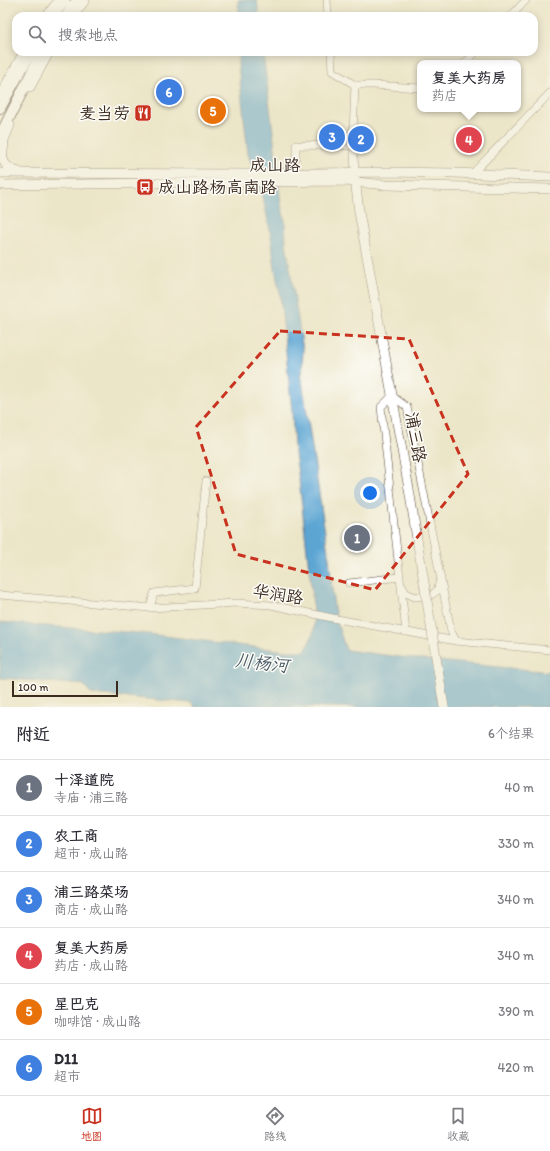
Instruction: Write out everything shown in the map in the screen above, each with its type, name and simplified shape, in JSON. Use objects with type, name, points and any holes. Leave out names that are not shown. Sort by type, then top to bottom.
[{"type":"highway","points":[[56,12],[65,0]]},
{"type":"highway","points":[[69,12],[77,0]]},
{"type":"highway","points":[[0,108],[29,56]]},
{"type":"highway","points":[[2,138],[40,56]]},
{"type":"main road","points":[[50,12],[59,0]]},
{"type":"main road","points":[[76,12],[85,0]]},
{"type":"main road","points":[[0,96],[22,56]]},
{"type":"main road","points":[[0,150],[2,138],[47,56]]},
{"type":"main road","points":[[2,138],[2,159],[5,165],[15,171],[26,173]]},
{"type":"main road","name":"成山路","points":[[0,186],[280,177],[355,177],[385,172],[472,173],[550,177]]},
{"type":"main road","name":"成山路","points":[[0,174],[26,173],[244,178]]},
{"type":"main road","name":"成山路","points":[[355,177],[386,185],[550,189]]},
{"type":"main road","name":"浦三路","points":[[355,177],[359,212],[409,489],[444,707]]},
{"type":"street","points":[[327,0],[328,12]]},
{"type":"street","points":[[515,12],[526,0]]},
{"type":"street","points":[[331,56],[332,71],[355,85],[417,88]]},
{"type":"street","points":[[355,85],[353,115],[355,177]]},
{"type":"street","points":[[472,173],[550,93]]},
{"type":"street","points":[[296,157],[296,145],[353,146]]},
{"type":"street","points":[[406,632],[381,407],[392,396],[407,407],[451,631],[456,641]]},
{"type":"street","points":[[150,608],[154,592],[195,588],[206,481]]},
{"type":"street","points":[[400,581],[406,592],[415,597],[431,595],[437,591],[441,577]]},
{"type":"street","points":[[349,583],[400,581]]},
{"type":"street","name":"华润路","points":[[0,595],[150,608],[236,602],[271,605],[337,620],[456,641],[550,650]]},
{"type":"highlighted area","points":[[280,331],[409,339],[468,474],[375,590],[236,554],[196,427]]},
{"type":"water","points":[[238,0],[257,0],[258,12],[239,12]]},
{"type":"water","name":"川杨河","points":[[239,56],[264,56],[281,204],[285,221],[286,243],[303,350],[300,377],[302,381],[329,559],[334,607],[338,626],[346,650],[408,658],[550,672],[550,707],[194,707],[192,703],[91,694],[84,685],[0,678],[0,622],[140,633],[286,651],[305,651],[313,634],[313,605],[294,447],[292,411],[280,294],[265,206],[248,154],[238,64]]},
{"type":"place","name":"D11","points":[[169,92]]},
{"type":"place","name":"星巴克","points":[[213,111]]},
{"type":"place","name":"麦当劳","points":[[143,113]]},
{"type":"place","name":"浦三路菜场","points":[[332,137]]},
{"type":"place","name":"农工商","points":[[361,139]]},
{"type":"place","name":"复美大药房","points":[[469,140]]},
{"type":"place","name":"成山路杨高南路","points":[[145,187]]},
{"type":"place","name":"十泽道院","points":[[357,538]]}]
